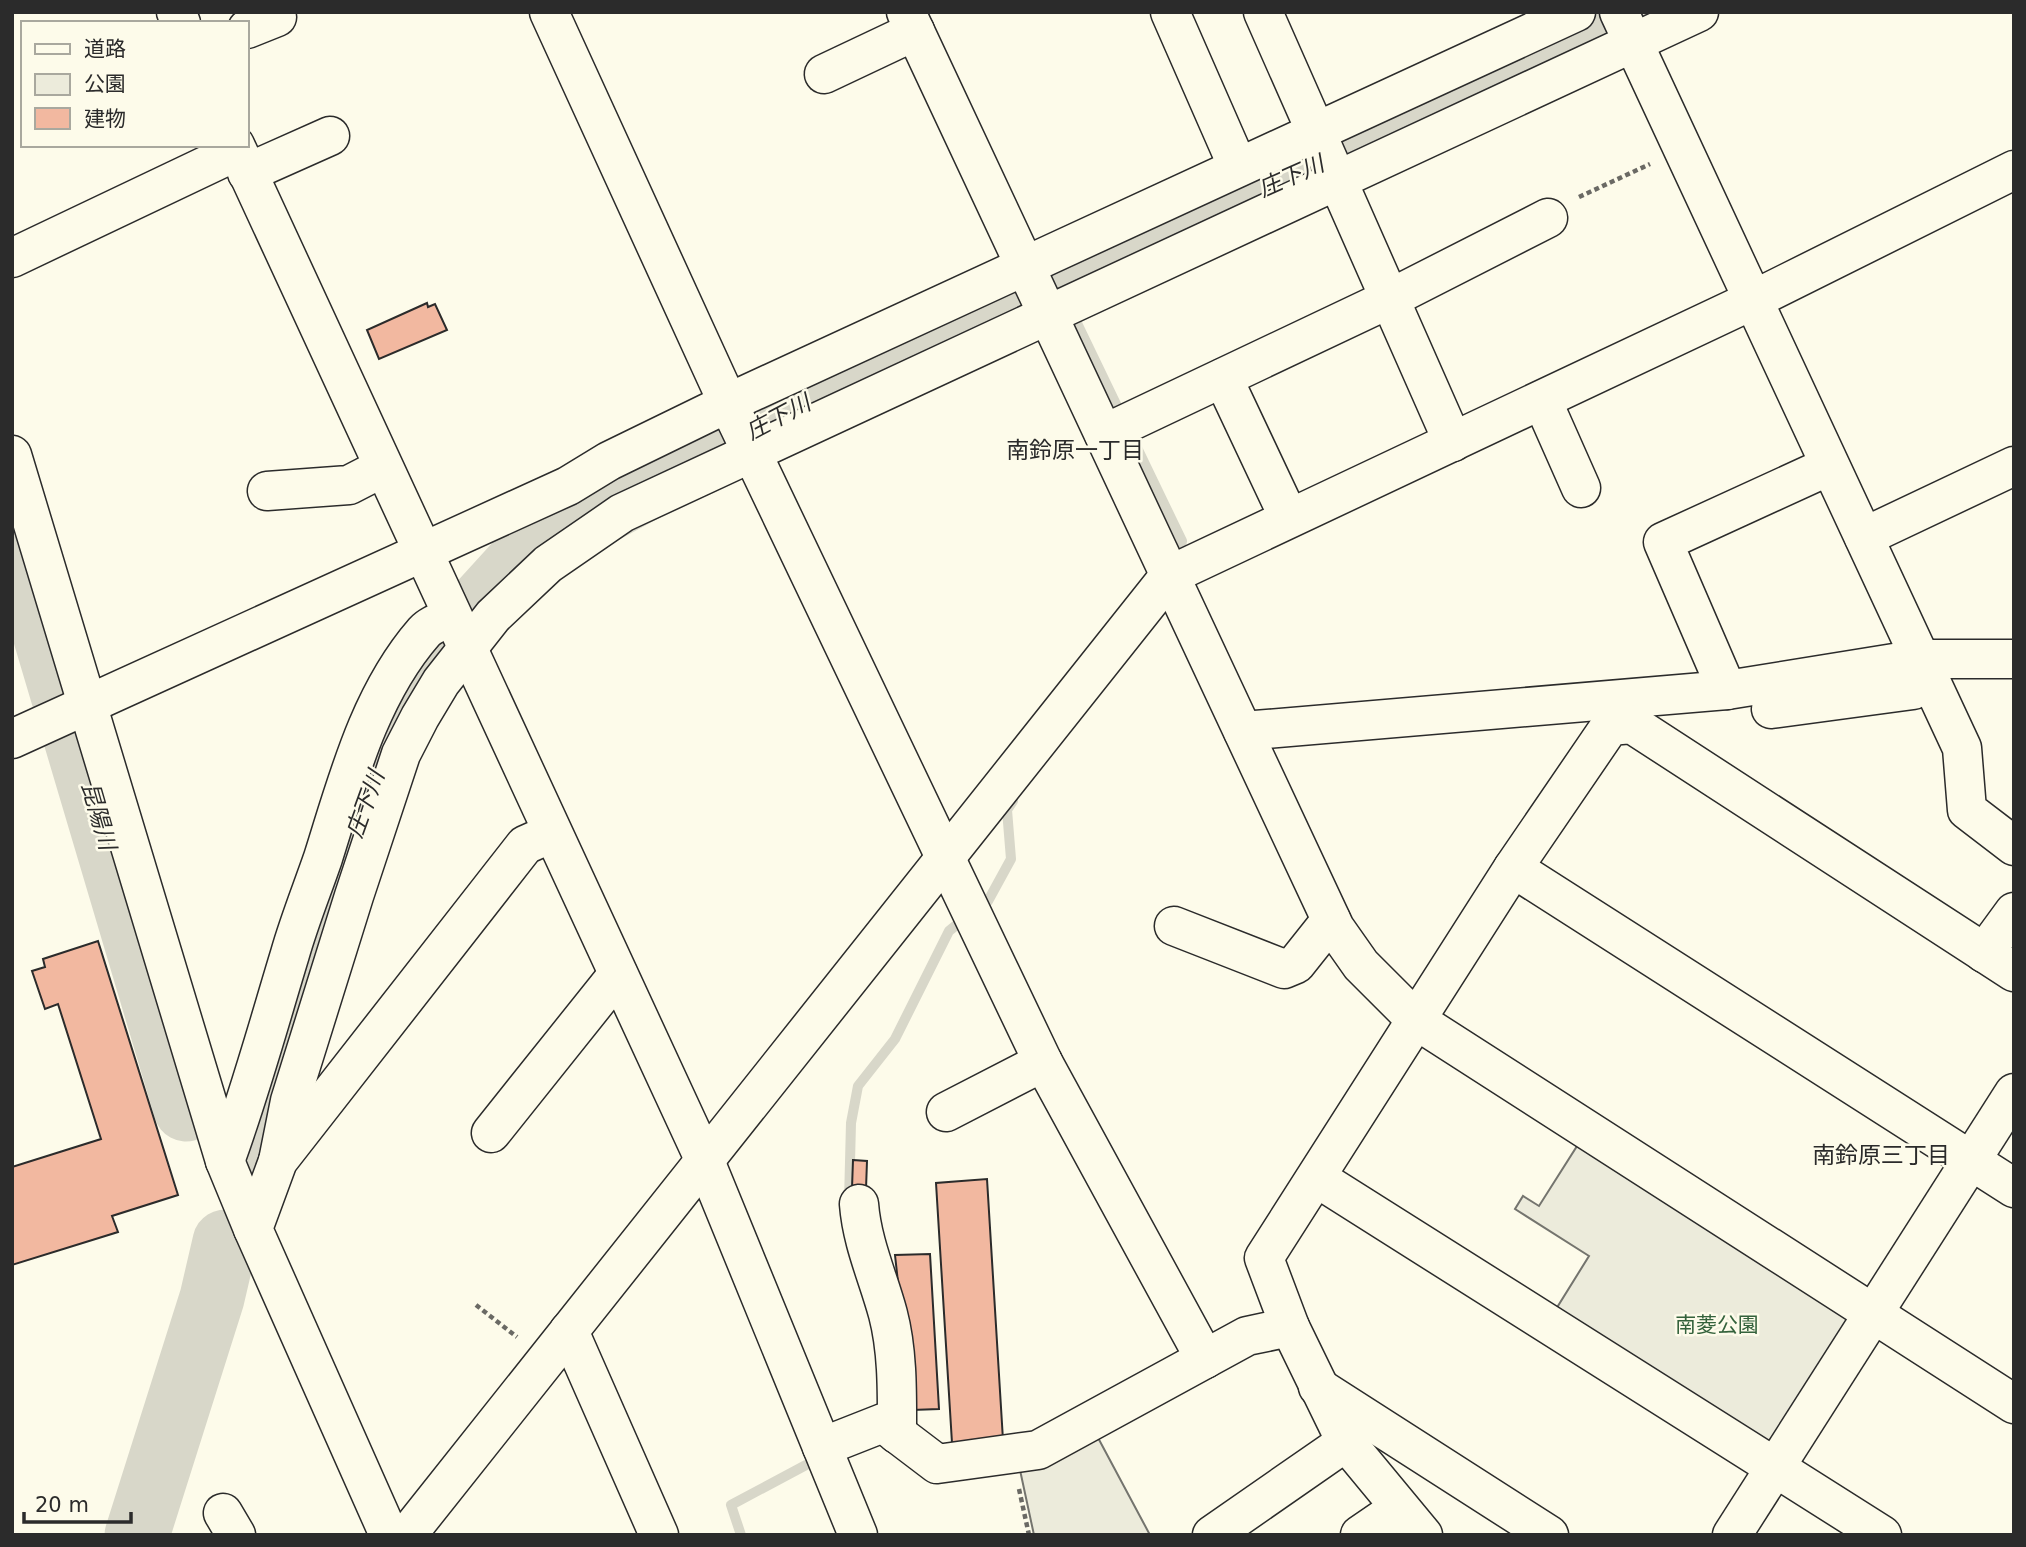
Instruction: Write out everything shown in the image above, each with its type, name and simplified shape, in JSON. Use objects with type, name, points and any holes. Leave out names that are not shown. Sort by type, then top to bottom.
[{"type":"street","points":[[550,12],[728,403],[1043,1062],[1205,1359]]},
{"type":"street","points":[[1170,12],[1238,167]]},
{"type":"street","points":[[1262,12],[1329,157],[1453,442]]},
{"type":"street","points":[[253,1229],[278,1161],[290,1101],[401,754],[441,682],[458,633],[585,537],[622,513],[752,453],[1038,293],[1238,167],[1329,157],[1576,12]]},
{"type":"street","points":[[12,739],[568,486],[609,461],[728,403],[1038,293],[1329,157],[1627,31],[1699,12]]},
{"type":"street","points":[[824,74],[914,19],[1038,293],[1331,920],[1361,965],[1416,1020],[2014,1404]]},
{"type":"street","points":[[1627,31],[1962,748],[1967,810],[2014,846]]},
{"type":"street","points":[[12,258],[240,156],[330,136]]},
{"type":"street","points":[[240,156],[458,633],[705,1161],[858,1535]]},
{"type":"street","points":[[12,455],[74,710],[225,1161],[253,1229],[406,1533],[1170,575],[1753,300],[2014,170]]},
{"type":"street","points":[[1104,434],[1391,298],[1548,219]]},
{"type":"street","points":[[1223,378],[1289,518]]},
{"type":"street","points":[[1542,400],[1581,488]]},
{"type":"street","points":[[1727,690],[1663,542],[1829,466]]},
{"type":"street","points":[[1864,537],[2014,466]]},
{"type":"street","points":[[268,491],[348,485],[382,468]]},
{"type":"street","points":[[225,1161],[262,1056],[290,951],[338,802],[374,711],[425,630],[458,633]]},
{"type":"street","points":[[1243,731],[1727,690],[2014,659]]},
{"type":"street","points":[[1654,739],[1664,723],[1913,690],[1924,669]]},
{"type":"street","points":[[1360,1535],[1411,1522],[1346,1442],[1290,1327],[1264,1258],[1513,867],[1610,726],[1632,724],[1999,962],[2014,912]]},
{"type":"street","points":[[278,1161],[525,845],[552,833]]},
{"type":"street","points":[[1513,867],[2014,1188]]},
{"type":"street","points":[[1174,926],[1284,969],[1296,964],[1331,920]]},
{"type":"street","points":[[493,1121],[618,974]]},
{"type":"street","points":[[946,1112],[1043,1062]]},
{"type":"street","points":[[1732,1535],[2014,1093]]},
{"type":"street","points":[[1317,1178],[1882,1535]]},
{"type":"street","points":[[859,1204],[861,1230],[889,1317],[897,1379],[897,1434]]},
{"type":"street","points":[[822,1447],[883,1423],[937,1464],[1038,1450],[1248,1336],[1290,1327]]},
{"type":"street","points":[[557,1345],[659,1535]]},
{"type":"street","points":[[1318,1387],[1549,1535]]},
{"type":"street","points":[[1212,1535],[1346,1442]]},
{"type":"path","points":[[1548,219],[1566,203],[1683,149]]},
{"type":"path","points":[[476,1306],[557,1345]]},
{"type":"path","points":[[1014,1453],[1029,1535]]},
{"type":"green space","name":"南菱公園","points":[[1579,1143],[1848,1315],[1849,1331],[1774,1444],[1553,1314],[1589,1256],[1515,1209],[1523,1196],[1539,1206]]},
{"type":"green space","points":[[1096,1434],[1150,1535],[1034,1535],[1020,1470]]},
{"type":"building","points":[[427,303],[428,307],[435,304],[447,330],[379,359],[367,330]]},
{"type":"building","points":[[98,941],[178,1195],[112,1216],[118,1232],[12,1265],[12,1167],[101,1139],[58,1004],[45,1009],[32,971],[45,967],[43,959]]},
{"type":"building","points":[[853,1160],[867,1161],[866,1189],[852,1188]]},
{"type":"building","points":[[987,1179],[1003,1440],[952,1443],[936,1183]]},
{"type":"building","points":[[930,1254],[939,1409],[912,1410],[895,1255]]},
{"type":"waterway","name":"庄下川","points":[[253,1157],[368,788],[426,664],[528,552],[933,333],[1391,132],[1646,12]]},
{"type":"waterway","points":[[1058,279],[1066,298]]},
{"type":"waterway","points":[[1074,317],[1182,541],[1177,560]]},
{"type":"waterway","name":"昆陽川","points":[[12,523],[186,1109]]},
{"type":"waterway","points":[[978,909],[988,901],[1011,859],[1007,810],[1013,801]]},
{"type":"waterway","points":[[849,1201],[851,1123],[858,1086],[895,1039],[949,931],[965,918]]},
{"type":"waterway","points":[[137,1535],[212,1298],[225,1242]]},
{"type":"waterway","points":[[741,1535],[731,1505],[806,1465]]},
{"type":"district","name":"南鈴原一丁目","points":[[1075,450]]},
{"type":"district","name":"南鈴原三丁目","points":[[1881,1155]]}]
